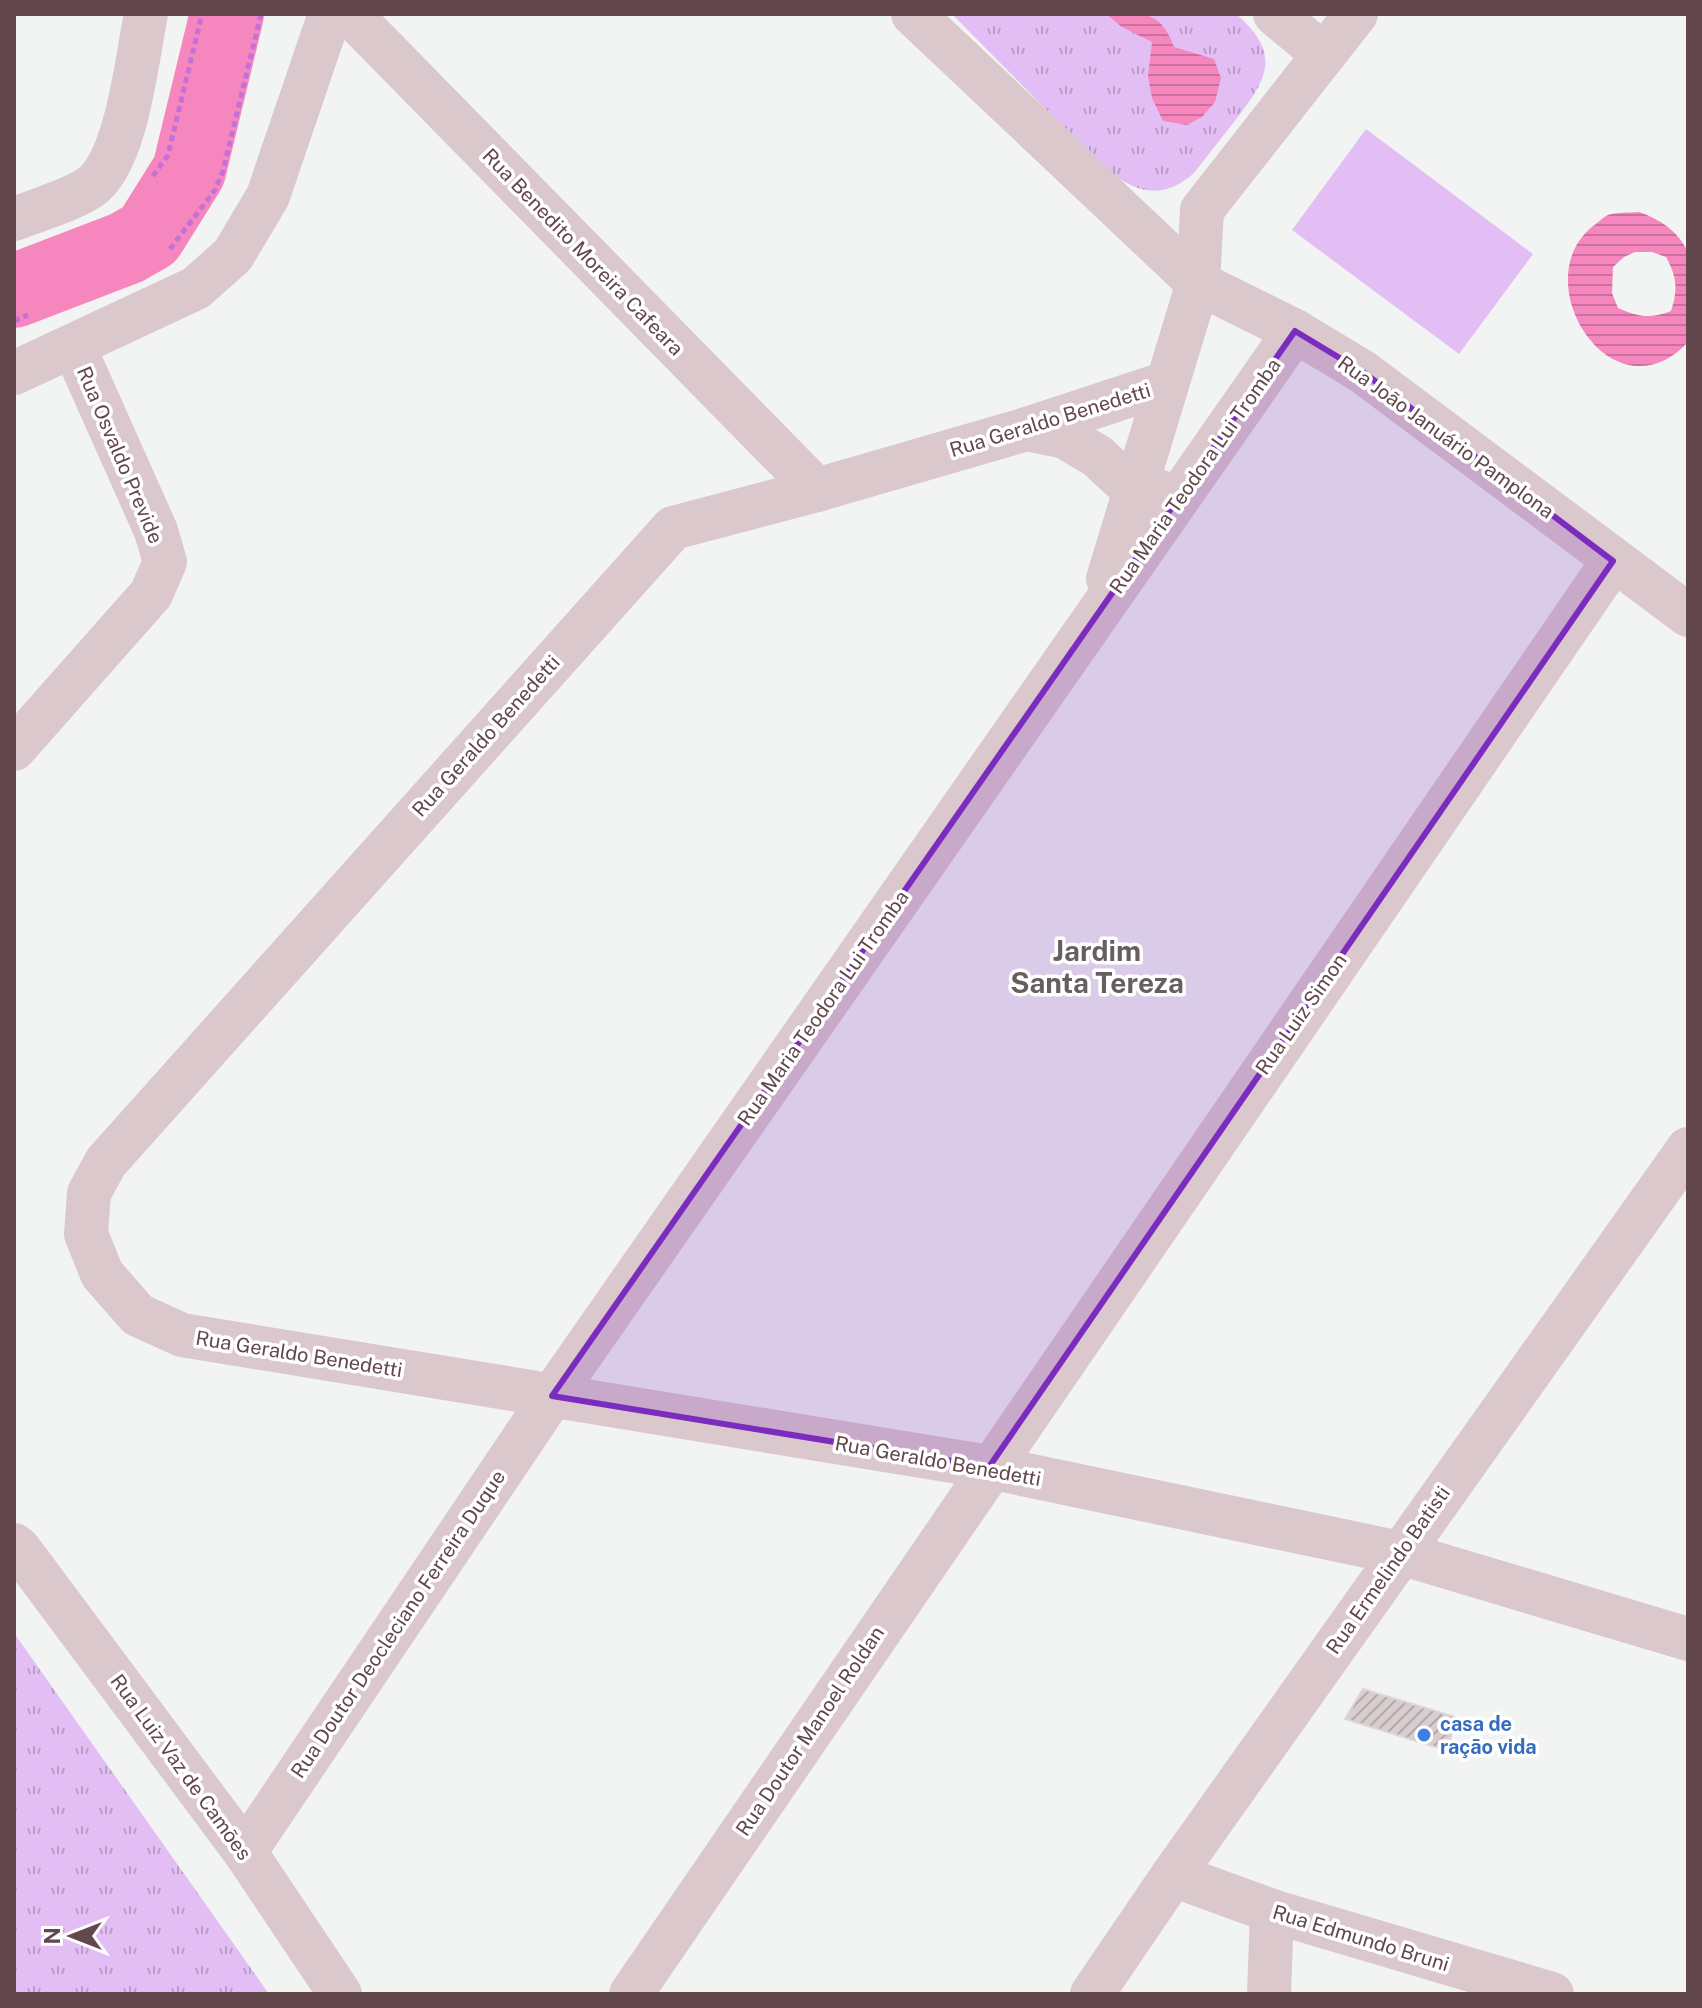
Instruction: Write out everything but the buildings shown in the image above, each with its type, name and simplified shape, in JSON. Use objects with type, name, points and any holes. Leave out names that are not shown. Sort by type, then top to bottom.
[{"type":"street","points":[[14,219],[90,188],[109,165],[123,133],[146,14]]},
{"type":"street","points":[[14,373],[196,288],[233,255],[268,196],[330,14]]},
{"type":"street","name":"Rua Benedito Moreira Cafeara","points":[[350,14],[817,490]]},
{"type":"street","name":"Rua João Januário Pamplona","points":[[913,14],[1198,283],[1295,331],[1363,372],[1688,615]]},
{"type":"street","points":[[1275,14],[1324,55]]},
{"type":"street","name":"Rua Maria Teodora Lui Tromba","points":[[1095,620],[1198,283],[1202,210],[1356,14]]},
{"type":"street","name":"Rua Maria Teodora Lui Tromba","points":[[552,1396],[1295,331]]},
{"type":"street","name":"Rua Osvaldo Previde","points":[[14,749],[151,594],[165,562],[156,531],[74,347]]},
{"type":"street","name":"Rua Geraldo Benedetti","points":[[1167,383],[1027,429],[673,528],[106,1162],[89,1193],[86,1234],[102,1274],[138,1315],[182,1335],[989,1467],[1400,1553],[1688,1639]]},
{"type":"street","points":[[1027,429],[1065,437],[1086,449],[1135,491],[1166,492],[1191,483]]},
{"type":"street","name":"Rua Luiz Simon","points":[[989,1467],[1613,561]]},
{"type":"street","name":"Rua Ermelindo Batisti","points":[[1092,1994],[1400,1553],[1672,1202],[1688,1149]]},
{"type":"street","name":"Rua Doutor Deocleciano Ferreira Duque","points":[[245,1852],[552,1396]]},
{"type":"street","name":"Rua Doutor Manoel Roldan","points":[[631,1994],[989,1467]]},
{"type":"street","name":"Rua Luiz Vaz de Camões","points":[[14,1545],[245,1852],[340,1994]]},
{"type":"street","name":"Rua Edmundo Bruni","points":[[1173,1875],[1272,1911],[1552,1994]]},
{"type":"street","points":[[1269,1994],[1272,1911]]},
{"type":"path","points":[[163,257],[215,190],[223,171],[261,14]]},
{"type":"path","points":[[14,321],[29,315]]},
{"type":"highlighted area","points":[[1295,331],[1363,372],[1613,561],[989,1467],[552,1396]]},
{"type":"green space","points":[[952,14],[1236,14],[1260,42],[1265,67],[1255,93],[1195,172],[1169,188],[1145,190],[1122,180],[1098,162]]},
{"type":"green space","points":[[1366,129],[1533,254],[1459,354],[1292,230]]},
{"type":"green space","points":[[14,1633],[269,1994],[14,1994]]},
{"type":"shaded area","points":[[1106,14],[1140,14],[1156,19],[1169,34],[1174,47],[1214,59],[1221,78],[1215,102],[1202,117],[1187,125],[1163,121],[1152,98],[1148,76],[1152,42],[1122,27]]},
{"type":"shaded area","points":[[1639,212],[1668,227],[1688,252],[1688,342],[1660,362],[1632,366],[1607,355],[1586,335],[1573,308],[1568,279],[1574,250],[1593,226],[1608,215]],"holes":[[[1635,252],[1652,252],[1666,257],[1672,271],[1675,297],[1671,311],[1644,316],[1618,308],[1612,293],[1613,267]]]},
{"type":"waterway","points":[[14,291],[126,248],[149,235],[189,171],[227,14]]},
{"type":"place","name":"casa de ração vida","points":[[1424,1735]]},
{"type":"district","name":"Jardim Santa Tereza","points":[[1097,966]]}]
